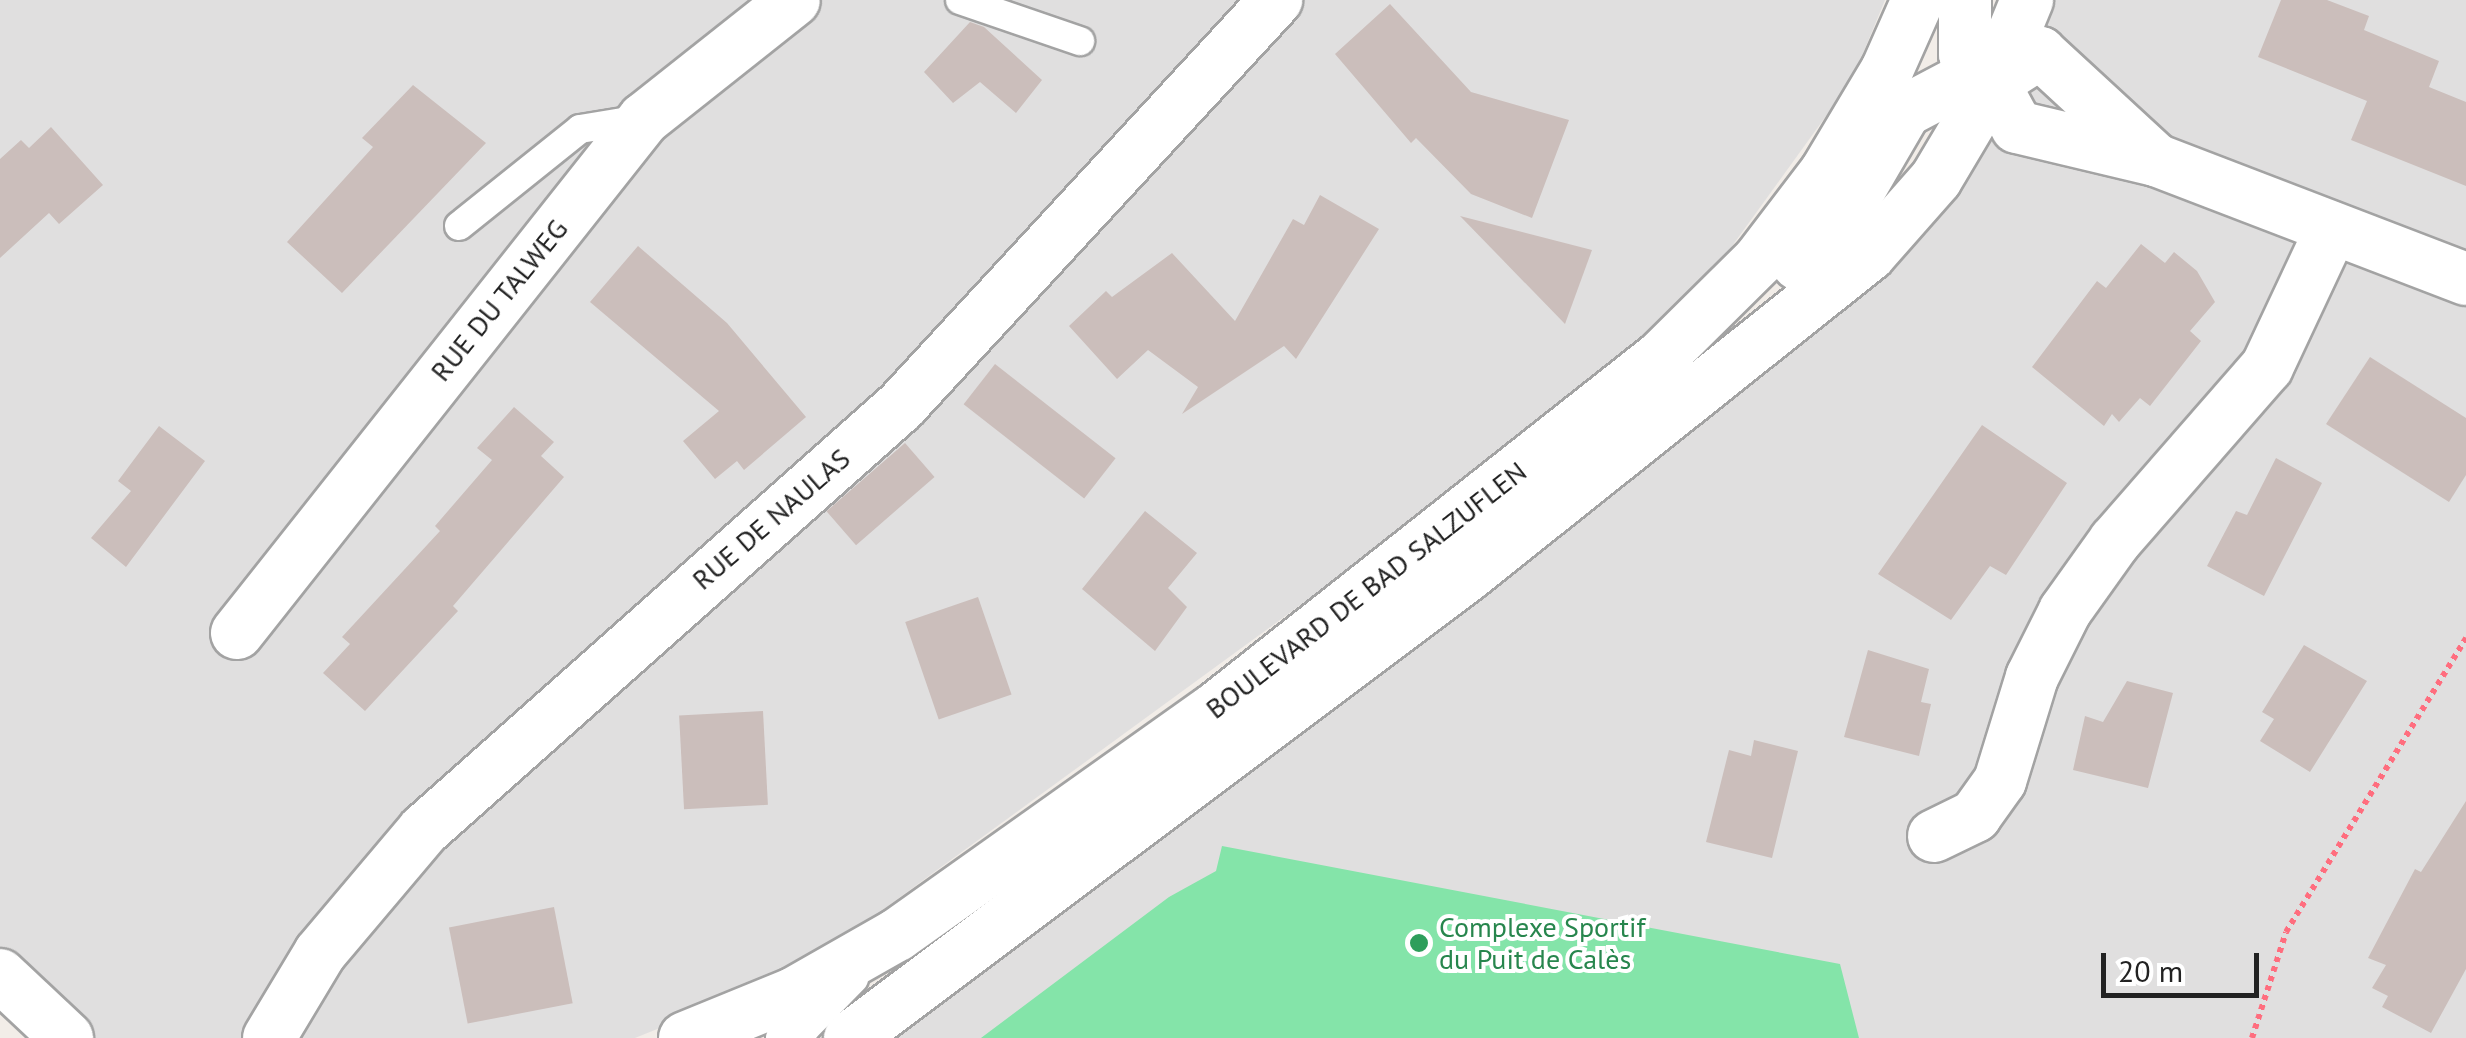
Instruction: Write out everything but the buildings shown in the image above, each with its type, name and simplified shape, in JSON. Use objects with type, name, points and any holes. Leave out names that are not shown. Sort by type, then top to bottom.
[{"type":"street","name":"RUE DU TALWEG","points":[[236,634],[644,119],[794,0]]},
{"type":"street","name":"RUE DE NAULAS","points":[[269,1038],[320,954],[424,830],[901,406],[1276,0]]},
{"type":"street","name":"BOULEVARD DE BAD SALZUFLEN","points":[[685,1038],[793,994],[897,936],[1214,710],[1660,357],[1759,260],[1826,172],[1888,70],[1918,0]]},
{"type":"street","points":[[1964,0],[1965,54],[1993,83],[2017,127],[2156,160],[2466,279]]},
{"type":"street","name":"BOULEVARD DE BAD SALZUFLEN","points":[[850,1038],[1450,589],[1782,330],[1869,256],[1936,178],[1993,83],[2027,0]]},
{"type":"street","points":[[1660,357],[1792,271],[1855,196],[1905,110],[1958,83],[1993,83]]},
{"type":"street","points":[[1934,836],[1975,816],[2000,781],[2032,676],[2065,611],[2115,541],[2266,366],[2332,228]]},
{"type":"street","points":[[0,975],[67,1038]]},
{"type":"lane","points":[[960,0],[1080,41]]},
{"type":"lane","points":[[459,226],[580,129],[644,119]]},
{"type":"lane","points":[[780,1038],[804,1028],[897,936]]},
{"type":"path","points":[[2252,1038],[2286,932],[2466,638]]},
{"type":"shaded area","points":[[0,0],[1885,0],[1852,80],[1701,289],[1402,531],[796,973],[635,1038],[78,1038],[0,950]]},
{"type":"shaded area","points":[[2048,0],[2466,0],[2466,1038],[821,1038],[1783,354]]},
{"type":"green space","name":"Complexe Sportif du Puit de Calès","points":[[1222,846],[1840,964],[1859,1038],[981,1038],[1169,897],[1216,871]]},
{"type":"place","name":"Complexe Sportif du Puit de Calès","points":[[1419,943]]}]
